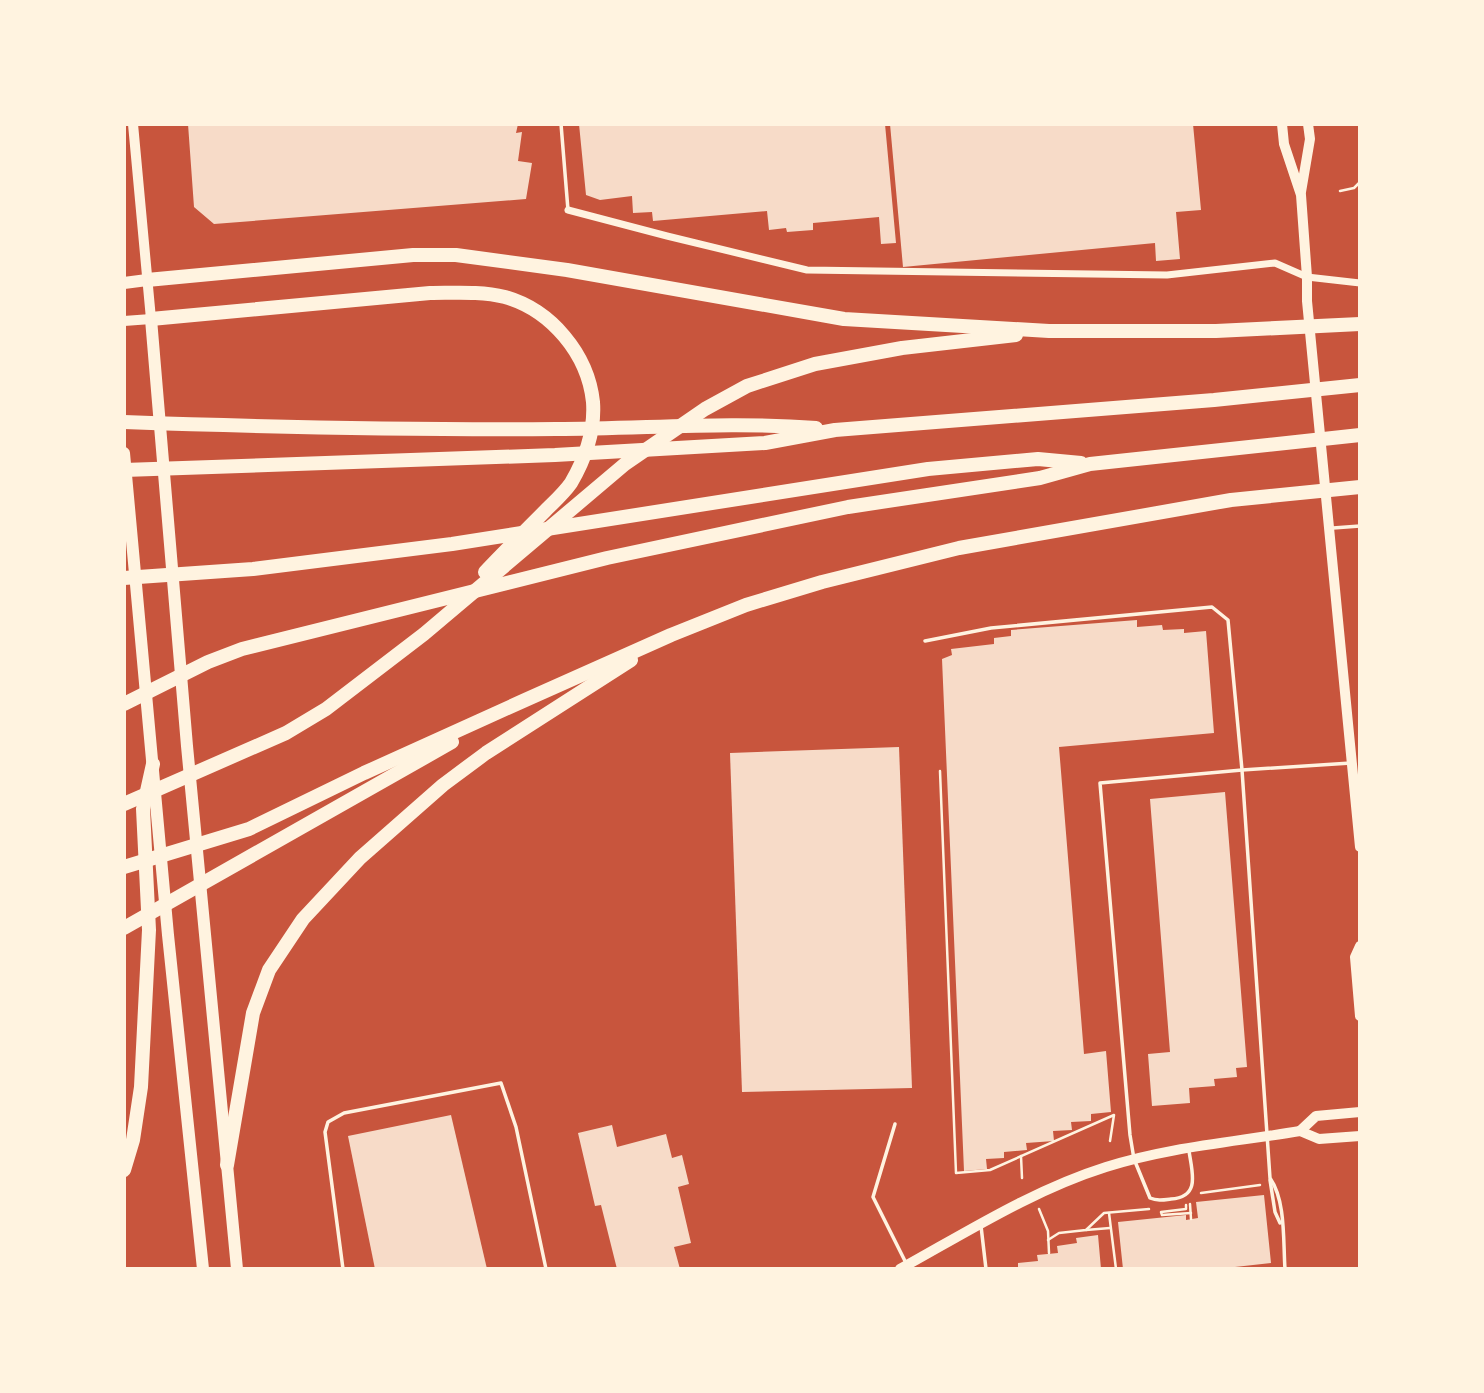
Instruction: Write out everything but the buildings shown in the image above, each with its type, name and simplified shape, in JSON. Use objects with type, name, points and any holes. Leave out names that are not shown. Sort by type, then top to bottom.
[{"type":"highway","points":[[147,280],[413,255],[456,255],[567,270],[844,319],[1049,331],[1216,331],[1360,324]]},
{"type":"highway","points":[[151,319],[465,292],[516,301],[548,319],[560,330],[581,361],[589,380],[593,403],[587,448],[580,465],[569,486],[424,634]]},
{"type":"highway","points":[[124,804],[286,733],[326,709],[424,634],[625,464],[705,409],[747,386],[815,364],[902,348],[1049,331]]},
{"type":"highway","points":[[124,470],[555,454],[765,443],[835,430],[1214,400],[1360,385]]},
{"type":"highway","points":[[124,422],[557,429],[765,424],[835,430]]},
{"type":"highway","points":[[124,704],[208,662],[242,649],[607,558],[848,507],[1040,478],[1090,464],[1360,436]]},
{"type":"highway","points":[[124,578],[253,569],[452,544],[928,469],[1038,459],[1090,464]]},
{"type":"highway","points":[[124,867],[250,829],[363,773],[671,635],[746,605],[946,551],[1231,500],[1360,487]]},
{"type":"highway","points":[[227,1164],[253,1013],[269,970],[303,919],[360,858],[443,785],[486,753],[671,635]]},
{"type":"highway","points":[[124,928],[523,701]]},
{"type":"highway","points":[[124,1170],[133,1140],[141,1087],[149,930],[143,808],[153,764]]},
{"type":"main road","points":[[133,124],[187,746],[237,1269]]},
{"type":"main road","points":[[1282,124],[1284,144],[1301,195]]},
{"type":"main road","points":[[1308,124],[1310,139],[1301,195],[1307,301],[1360,847]]},
{"type":"main road","points":[[124,282],[147,280]]},
{"type":"main road","points":[[124,321],[151,319]]},
{"type":"main road","points":[[124,453],[168,935],[203,1269]]},
{"type":"main road","points":[[1360,946],[1355,957],[1360,1016]]},
{"type":"main road","points":[[1300,1131],[1316,1116],[1360,1112]]},
{"type":"main road","points":[[904,1267],[1034,1197],[1105,1167],[1188,1147],[1300,1131],[1319,1139],[1360,1136]]},
{"type":"street","points":[[568,210],[807,270],[1167,275],[1275,263],[1307,276],[1360,283]]},
{"type":"lane","points":[[561,124],[568,210]]},
{"type":"lane","points":[[1331,528],[1360,526]]},
{"type":"lane","points":[[925,641],[991,628],[1212,607],[1228,620],[1242,770],[1270,1178],[1275,1212],[1281,1226],[1285,1269]]},
{"type":"lane","points":[[1188,1147],[1193,1179],[1191,1188],[1182,1198],[1158,1201],[1150,1198],[1134,1159],[1130,1135],[1100,783],[1353,763]]},
{"type":"lane","points":[[343,1269],[325,1132],[328,1122],[344,1112],[501,1083],[516,1127],[546,1269]]},
{"type":"lane","points":[[895,1124],[873,1196],[904,1267]]},
{"type":"lane","points":[[981,1224],[986,1269]]},
{"type":"path","points":[[1340,191],[1354,188],[1360,182]]},
{"type":"path","points":[[940,771],[956,1173],[990,1170],[1114,1115],[1110,1141]]},
{"type":"path","points":[[1021,1156],[1022,1178]]},
{"type":"path","points":[[1034,1197],[1048,1231],[1049,1253]]},
{"type":"path","points":[[1190,1203],[1191,1219]]},
{"type":"path","points":[[1186,1209],[1161,1212],[1162,1215],[1191,1213]]},
{"type":"path","points":[[1109,1213],[1116,1269]]},
{"type":"path","points":[[1086,1230],[1111,1228]]}]
